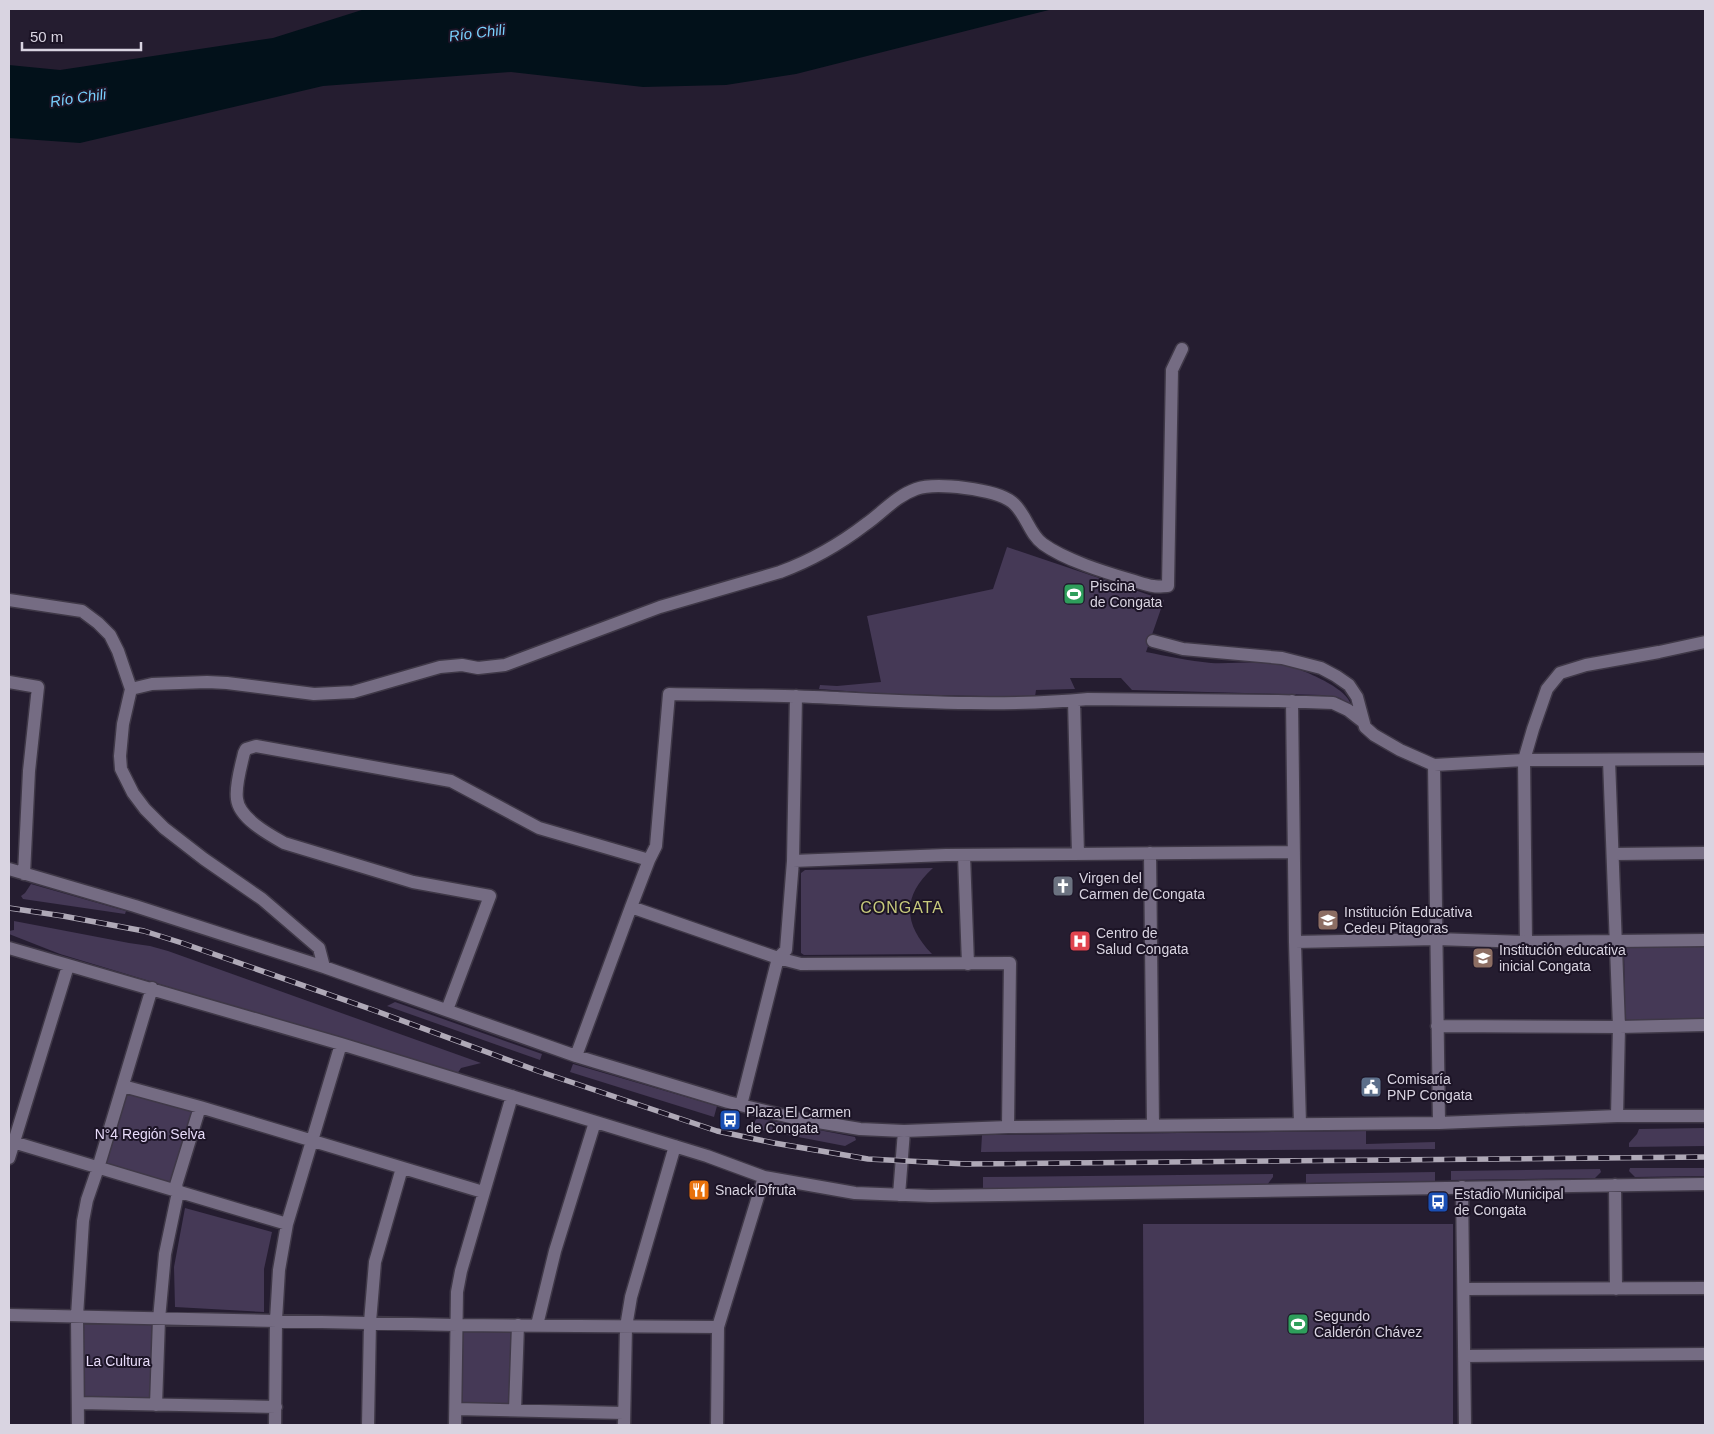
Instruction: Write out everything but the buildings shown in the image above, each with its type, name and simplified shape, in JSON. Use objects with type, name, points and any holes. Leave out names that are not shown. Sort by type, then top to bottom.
[{"type":"street","points":[[131,689],[152,684],[207,682],[314,694],[354,692],[440,666],[462,665],[478,668],[505,665],[660,607],[796,566],[846,538],[867,524],[900,497],[917,489],[939,486],[989,492],[1011,501],[1028,521],[1033,533],[1042,544],[1088,566],[1152,586],[1168,586],[1172,370],[1182,349]]},
{"type":"street","points":[[9,600],[82,611],[110,635],[131,689],[123,724],[121,769],[145,809],[164,828],[204,859],[262,899],[319,948],[324,967]]},
{"type":"street","points":[[1153,641],[1183,649],[1282,658],[1321,668],[1349,685],[1357,697],[1362,721],[1365,727],[1374,735],[1400,750],[1434,765],[1524,760],[1705,759]]},
{"type":"street","points":[[1526,942],[1524,760],[1532,729],[1548,689],[1560,673],[1586,665],[1705,642]]},
{"type":"street","points":[[9,682],[38,687],[30,771],[24,874]]},
{"type":"street","points":[[576,1056],[631,907],[656,846],[669,694],[796,696],[917,702],[1057,703],[1088,699],[1292,701],[1339,705],[1362,721]]},
{"type":"street","points":[[741,1105],[778,958],[786,950],[793,861],[796,696]]},
{"type":"street","points":[[1074,700],[1078,854]]},
{"type":"street","points":[[1292,701],[1295,942],[1300,1124]]},
{"type":"street","points":[[447,1010],[490,896],[413,882],[284,843],[270,835],[247,817],[237,801],[246,749],[256,746],[451,781],[539,828],[649,860]]},
{"type":"street","points":[[1610,760],[1619,1027],[1617,1116]]},
{"type":"street","points":[[1434,765],[1438,1123]]},
{"type":"street","points":[[793,861],[964,855],[1294,852]]},
{"type":"street","points":[[1150,853],[1153,1125]]},
{"type":"street","points":[[1614,854],[1705,853]]},
{"type":"street","points":[[964,855],[968,964]]},
{"type":"street","points":[[9,869],[135,906],[324,967],[576,1056],[741,1105],[794,1118],[860,1129],[904,1131],[1008,1127],[1438,1123],[1617,1116],[1705,1116]]},
{"type":"street","points":[[631,907],[778,958],[801,964],[1010,963],[1008,1127]]},
{"type":"street","points":[[1295,942],[1436,939],[1526,942],[1705,940]]},
{"type":"street","points":[[9,948],[152,988],[512,1096],[707,1156],[764,1177],[856,1193],[931,1196],[1705,1184]]},
{"type":"street","points":[[9,1158],[11,1142],[68,966]]},
{"type":"street","points":[[78,1425],[77,1316],[83,1221],[87,1200],[152,988]]},
{"type":"street","points":[[1437,1026],[1619,1027],[1705,1025]]},
{"type":"street","points":[[275,1425],[276,1320],[279,1270],[287,1224],[340,1044]]},
{"type":"street","points":[[123,1086],[200,1107],[483,1192]]},
{"type":"street","points":[[455,1425],[457,1292],[483,1192],[512,1096]]},
{"type":"street","points":[[156,1404],[159,1319],[165,1254],[178,1192],[176,1185],[200,1107]]},
{"type":"street","points":[[537,1325],[555,1251],[595,1122]]},
{"type":"street","points":[[899,1195],[904,1131]]},
{"type":"street","points":[[11,1142],[287,1224]]},
{"type":"street","points":[[456,1409],[515,1410],[624,1419],[626,1327],[631,1297],[675,1146]]},
{"type":"street","points":[[368,1425],[370,1322],[375,1262],[402,1168]]},
{"type":"street","points":[[717,1425],[718,1327],[764,1177]]},
{"type":"street","points":[[1615,1185],[1616,1289]]},
{"type":"street","points":[[1462,1187],[1465,1425]]},
{"type":"street","points":[[1464,1289],[1705,1288]]},
{"type":"street","points":[[9,1315],[456,1325],[718,1327]]},
{"type":"street","points":[[515,1410],[518,1325]]},
{"type":"street","points":[[1464,1356],[1705,1354]]},
{"type":"street","points":[[79,1403],[276,1407]]},
{"type":"green space","points":[[1007,547],[1164,600],[1146,652],[1211,663],[1264,662],[1289,666],[1322,679],[1333,686],[1342,692],[1351,706],[1340,698],[1321,695],[1132,690],[1121,678],[1070,678],[1075,689],[1036,690],[1035,697],[885,694],[819,689],[820,685],[837,686],[881,682],[867,616],[993,589]]},
{"type":"green space","points":[[933,868],[916,889],[911,900],[910,910],[911,921],[916,932],[922,943],[932,954],[804,955],[801,953],[801,873],[805,870]]},
{"type":"green space","points":[[31,884],[126,911],[125,914],[23,899],[21,896]]},
{"type":"green space","points":[[14,921],[168,951],[481,1063],[461,1068],[457,1074],[60,954],[9,934],[9,931],[14,930]]},
{"type":"green space","points":[[1705,945],[1705,1019],[1625,1021],[1624,947]]},
{"type":"green space","points":[[395,1002],[542,1054],[540,1060],[387,1006]]},
{"type":"green space","points":[[573,1064],[717,1106],[714,1117],[570,1072]]},
{"type":"green space","name":"N°4 Región Selva","points":[[127,1092],[193,1109],[171,1182],[106,1164]]},
{"type":"green space","points":[[757,1118],[855,1137],[856,1140],[845,1146],[751,1128]]},
{"type":"green space","points":[[1705,1128],[1705,1146],[1629,1147],[1629,1143],[1639,1129]]},
{"type":"green space","points":[[1366,1131],[1366,1144],[1435,1142],[1435,1149],[981,1152],[982,1135]]},
{"type":"green space","points":[[1630,1168],[1705,1168],[1705,1176],[1635,1177],[1629,1171]]},
{"type":"green space","points":[[1600,1169],[1601,1172],[1595,1178],[1451,1180],[1451,1171]]},
{"type":"green space","points":[[1435,1172],[1435,1181],[1306,1183],[1306,1174]]},
{"type":"green space","points":[[1273,1174],[1267,1185],[983,1190],[983,1177]]},
{"type":"green space","points":[[185,1208],[272,1232],[264,1269],[264,1312],[175,1307],[174,1267]]},
{"type":"green space","name":"Segundo Calderón Chávez","points":[[1143,1224],[1453,1224],[1453,1425],[1144,1425]]},
{"type":"green space","name":"La Cultura","points":[[83,1322],[154,1324],[151,1400],[83,1398]]},
{"type":"green space","points":[[463,1331],[511,1331],[509,1405],[462,1404]]},
{"type":"water","name":"Río Chili","points":[[365,9],[1053,9],[796,74],[726,85],[643,87],[511,72],[323,86],[80,143],[9,138],[9,65],[60,70],[273,38]]},
{"type":"railway","points":[[9,908],[144,931],[376,1011],[538,1071],[717,1131],[868,1159],[966,1164],[1705,1157]]},
{"type":"place","name":"Piscina de Congata","points":[[1074,594]]},
{"type":"place","name":"Virgen del Carmen de Congata","points":[[1063,886]]},
{"type":"place","name":"Institución Educativa Cedeu Pitagoras","points":[[1328,920]]},
{"type":"place","name":"Centro de Salud Congata","points":[[1080,941]]},
{"type":"place","name":"Institución educativa inicial Congata","points":[[1483,958]]},
{"type":"place","name":"Comisaría PNP Congata","points":[[1371,1087]]},
{"type":"place","name":"Plaza El Carmen de Congata","points":[[730,1120]]},
{"type":"place","name":"Snack Dfruta","points":[[699,1190]]},
{"type":"place","name":"Estadio Municipal de Congata","points":[[1438,1202]]},
{"type":"place","name":"Segundo Calderón Chávez","points":[[1298,1324]]},
{"type":"district","name":"CONGATA","points":[[902,907]]}]
